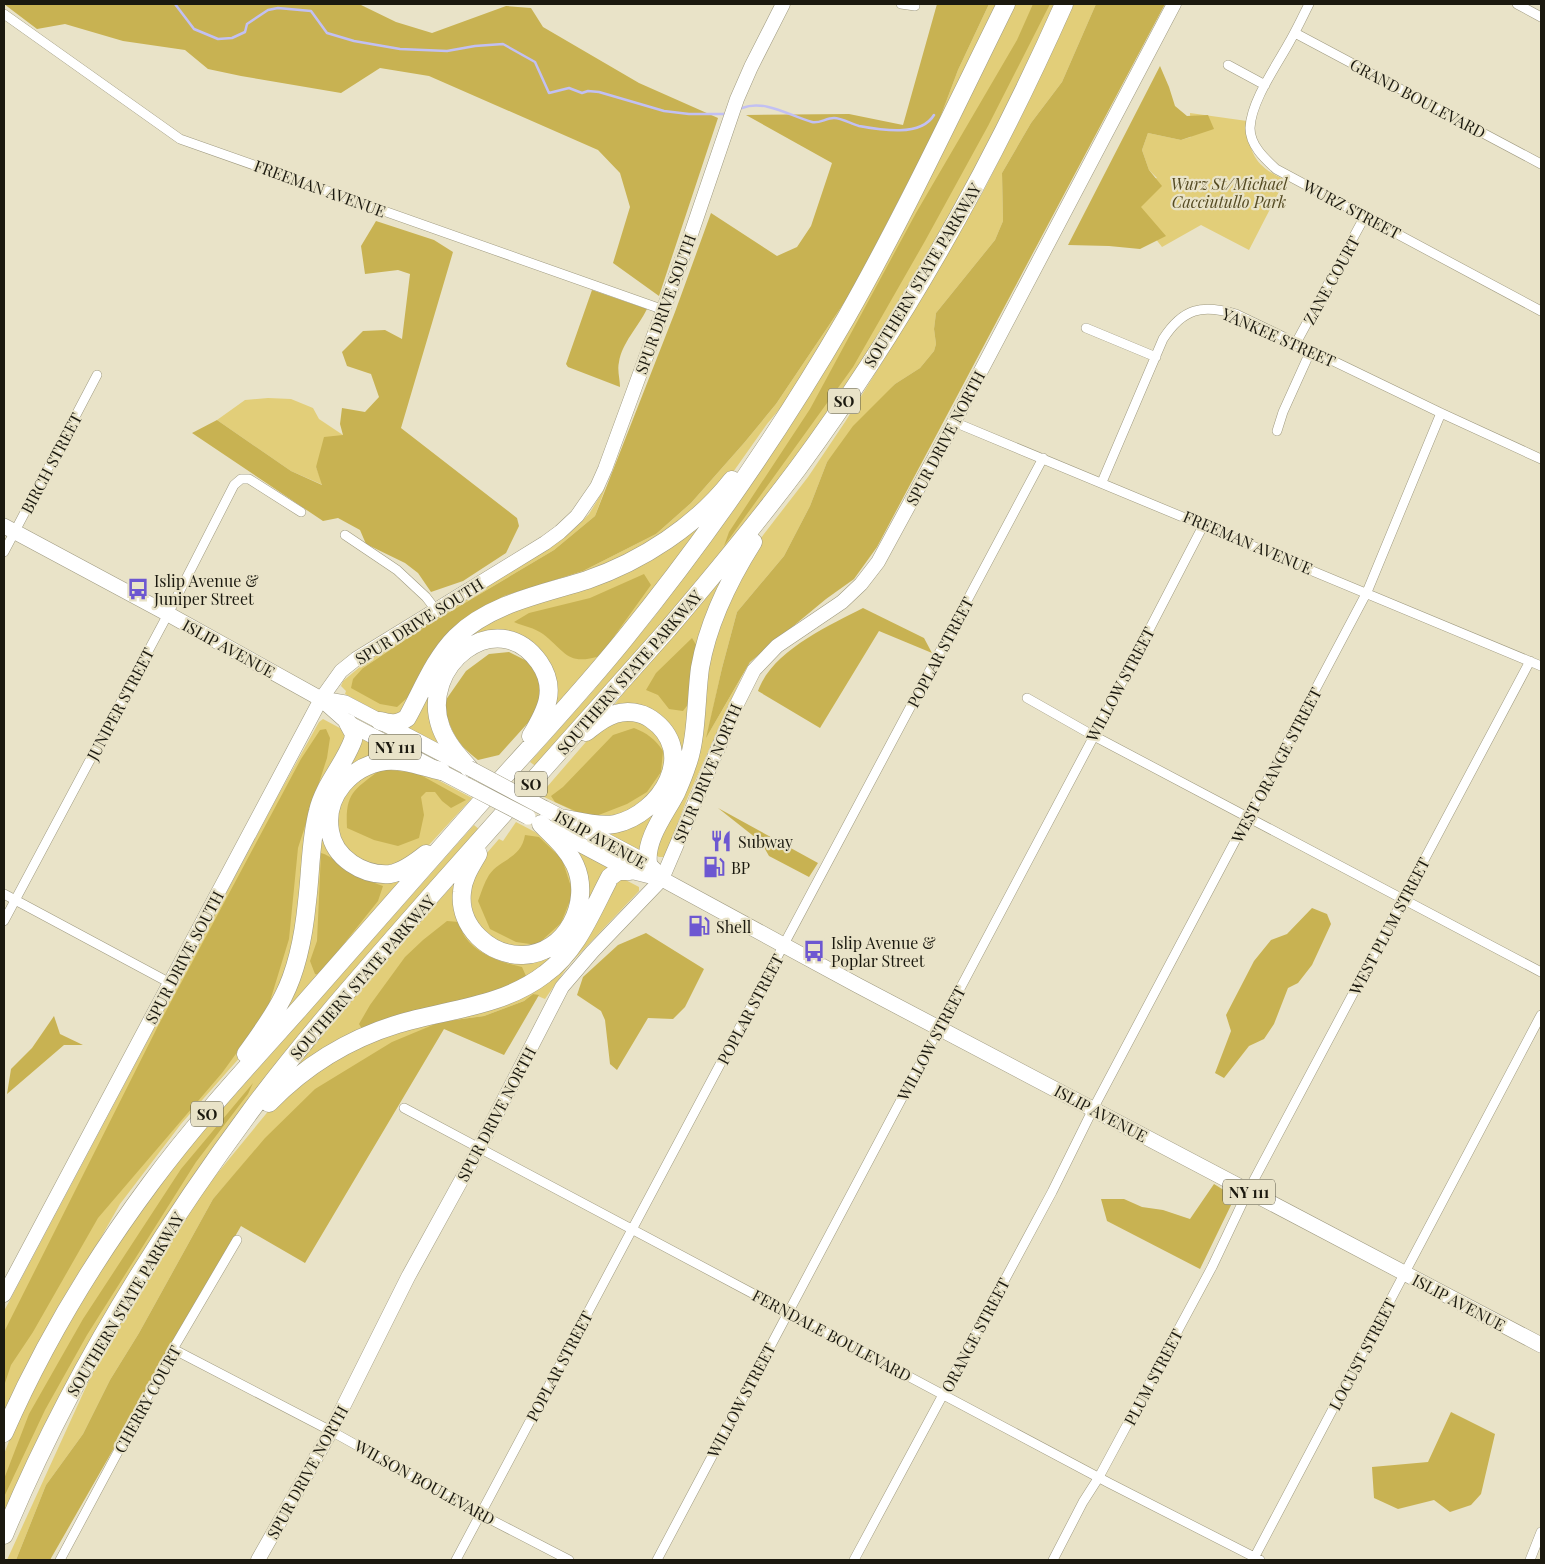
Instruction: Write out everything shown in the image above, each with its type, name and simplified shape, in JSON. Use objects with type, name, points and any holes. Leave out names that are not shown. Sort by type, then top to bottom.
[{"type":"highway","name":"SOUTHERN STATE PARKWAY","points":[[4,1433],[45,1347],[77,1291],[153,1180],[200,1123],[508,772],[574,700],[679,570],[724,508],[803,389],[882,253],[921,179],[1006,4]]},
{"type":"highway","name":"SOUTHERN STATE PARKWAY","points":[[4,1539],[7,1528],[65,1405],[142,1268],[253,1108],[343,996],[716,572],[800,466],[888,335],[933,262],[1019,102],[1064,4]]},
{"type":"highway","points":[[380,721],[392,725],[401,723],[407,718],[440,658],[456,638],[473,623],[519,601],[590,579],[621,566],[650,551],[680,531],[707,508],[730,483],[803,389]]},
{"type":"highway","points":[[648,863],[647,853],[650,842],[677,790],[688,762],[700,667],[710,630],[723,596],[742,559],[800,466]]},
{"type":"highway","points":[[469,768],[447,741],[440,726],[437,712],[437,696],[441,679],[449,665],[460,653],[475,643],[491,639],[508,640],[523,646],[535,657],[544,670],[548,683],[548,699],[544,715],[508,772]]},
{"type":"highway","points":[[558,753],[601,720],[616,713],[630,712],[644,714],[657,723],[667,735],[673,749],[674,765],[668,781],[660,796],[646,811],[630,820],[613,824],[566,819]]},
{"type":"highway","points":[[200,1123],[284,996],[296,964],[303,933],[312,834],[318,808],[327,787],[353,740],[354,734],[348,723]]},
{"type":"highway","points":[[441,771],[401,761],[386,761],[368,765],[354,773],[342,784],[334,798],[329,815],[330,832],[336,846],[346,860],[359,868],[374,873],[390,874],[404,870],[458,829]]},
{"type":"highway","points":[[503,814],[466,874],[461,893],[463,910],[468,925],[491,948],[506,953],[523,955],[539,953],[547,949],[568,931],[576,916],[580,882],[575,866],[567,851],[538,816]]},
{"type":"highway","points":[[219,1155],[285,1086],[337,1050],[366,1036],[398,1024],[494,1001],[521,990],[546,974],[565,956],[582,932],[610,877],[618,871],[630,870]]},
{"type":"main road","name":"ISLIP AVENUE","points":[[9,529],[321,699],[348,723],[474,789],[538,816],[566,819],[648,863],[662,879]]},
{"type":"main road","name":"ISLIP AVENUE","points":[[321,699],[345,703],[469,768],[538,816],[630,870],[662,879],[784,946],[1541,1345]]},
{"type":"street","name":"SPUR DRIVE SOUTH","points":[[4,1295],[321,699],[341,671],[356,658],[545,543],[577,516],[597,486],[664,310],[737,99],[782,4]]},
{"type":"street","points":[[901,4],[915,6]]},
{"type":"street","name":"SPUR DRIVE NORTH","points":[[258,1560],[331,1431],[408,1277],[479,1148],[562,987],[580,965],[662,879],[737,704],[754,670],[777,646],[842,602],[868,576],[878,562],[954,422],[1174,4]]},
{"type":"street","name":"WURZ STREET","points":[[1309,4],[1295,33],[1265,85],[1254,110],[1250,129],[1254,142],[1263,158],[1276,168],[1541,311]]},
{"type":"street","points":[[1517,4],[1541,17]]},
{"type":"street","name":"FREEMAN AVENUE","points":[[4,14],[180,139],[664,310]]},
{"type":"street","name":"GRAND BOULEVARD","points":[[1295,33],[1541,164]]},
{"type":"street","points":[[1228,65],[1265,85]]},
{"type":"street","name":"ZANE COURT","points":[[1296,343],[1365,216]]},
{"type":"street","name":"YANKEE STREET","points":[[1102,482],[1170,327],[1183,316],[1196,310],[1208,308],[1236,314],[1541,459]]},
{"type":"street","points":[[1086,328],[1156,357]]},
{"type":"street","points":[[1277,431],[1283,412],[1311,350]]},
{"type":"street","name":"BIRCH STREET","points":[[4,552],[9,529],[98,375]]},
{"type":"street","name":"WEST ORANGE STREET","points":[[1094,1109],[1367,592],[1441,413]]},
{"type":"street","name":"FREEMAN AVENUE","points":[[954,422],[1204,524],[1541,666]]},
{"type":"street","name":"POPLAR STREET","points":[[456,1560],[1043,458]]},
{"type":"street","name":"JUNIPER STREET","points":[[4,921],[168,614],[234,485],[241,479],[249,479],[301,512]]},
{"type":"street","name":"WILLOW STREET","points":[[657,1560],[1094,736],[1204,524]]},
{"type":"street","points":[[345,535],[398,570],[426,596],[436,610]]},
{"type":"street","name":"WEST PLUM STREET","points":[[1248,1191],[1530,661]]},
{"type":"street","points":[[1027,698],[1094,736],[1249,816],[1541,972]]},
{"type":"street","points":[[4,894],[170,983]]},
{"type":"street","name":"LOCUST STREET","points":[[1256,1559],[1541,1016]]},
{"type":"street","name":"FERNDALE BOULEVARD","points":[[404,1108],[1099,1478],[1256,1559]]},
{"type":"street","name":"ORANGE STREET","points":[[854,1560],[1052,1192],[1094,1109]]},
{"type":"street","name":"PLUM STREET","points":[[1053,1560],[1212,1267],[1248,1191]]},
{"type":"street","name":"CHERRY COURT","points":[[60,1560],[174,1349],[237,1240]]},
{"type":"street","name":"WILSON BOULEVARD","points":[[174,1349],[331,1431],[480,1514],[569,1560]]},
{"type":"street","points":[[1530,1560],[1541,1532]]},
{"type":"green space","points":[[989,4],[998,4],[948,106],[853,293],[793,393],[767,424],[731,475],[696,512],[612,565],[474,618],[404,717],[393,720],[345,694],[346,691],[341,686],[343,681],[361,666],[573,530],[589,514],[606,486],[595,516],[554,550],[426,626],[363,668],[431,659],[466,619],[504,596],[583,571],[656,534],[691,503],[776,404],[852,291],[937,126],[958,70]]},
{"type":"green space","points":[[1015,4],[1058,4],[1006,115],[892,316],[824,420],[748,521],[666,622],[537,767],[530,762],[594,690],[655,616],[733,511],[802,408],[863,302],[968,100]]},
{"type":"green space","points":[[1074,4],[1096,4],[1062,82],[1031,123],[1002,173],[1003,221],[995,240],[936,313],[934,329],[936,344],[934,351],[920,368],[895,384],[827,462],[810,506],[784,556],[737,612],[707,736],[741,678],[687,799],[667,851],[664,857],[659,857],[651,852],[669,818],[713,633],[757,543],[808,477],[845,422],[912,314],[985,188],[1022,115]]},
{"type":"green space","name":"Wurz St/Michael Cacciutullo Park","points":[[1190,113],[1247,121],[1250,142],[1256,158],[1267,170],[1285,180],[1249,250],[1201,225],[1162,247],[1116,188],[1157,178],[1149,170],[1142,150],[1148,133],[1181,140],[1191,137]]},
{"type":"green space","points":[[291,399],[313,408],[319,419],[343,435],[316,467],[323,485],[291,471],[217,420],[245,400]]},
{"type":"green space","points":[[698,521],[702,525],[669,573],[557,709],[554,706],[554,677],[545,657],[527,642],[516,637],[492,635],[480,637],[460,649],[451,657],[440,676],[436,687],[434,711],[436,724],[442,740],[437,742],[435,746],[404,730],[441,665],[460,641],[485,621],[517,606],[584,585],[639,562],[676,539]]},
{"type":"green space","points":[[721,580],[725,584],[688,749],[643,849],[633,850],[600,828],[645,817],[679,746],[618,708],[615,704]]},
{"type":"green space","points":[[615,718],[649,720],[670,749],[657,796],[618,820],[584,816],[540,795],[598,728]]},
{"type":"green space","points":[[323,719],[351,734],[331,773],[304,912],[282,989],[242,1055],[181,1124],[120,1204],[33,1353],[4,1414],[4,1311],[279,794],[319,722]]},
{"type":"green space","points":[[366,735],[400,753],[399,757],[379,757],[357,766],[341,782],[332,800],[328,820],[332,840],[342,858],[358,870],[382,877],[402,875],[404,879],[283,1017],[280,1013],[291,990],[303,956],[311,925],[318,832],[323,810],[359,738]]},
{"type":"green space","points":[[383,765],[419,770],[472,798],[418,857],[385,868],[366,863],[349,852],[340,836],[336,819],[339,800],[351,781]]},
{"type":"green space","points":[[516,822],[535,832],[552,845],[571,867],[572,917],[540,947],[499,946],[472,919],[470,879],[480,861],[499,839],[503,841]]},
{"type":"green space","points":[[474,825],[481,831],[247,1105],[4,1518],[4,1454],[16,1423],[65,1327],[119,1239],[171,1167]]},
{"type":"green space","points":[[579,851],[612,864],[579,930],[535,976],[484,999],[301,1070],[297,1066],[367,981],[460,877],[460,912],[516,958],[576,929],[574,854]]},
{"type":"green space","points":[[618,876],[639,887],[639,891],[568,966],[545,999],[533,994],[524,1001],[484,1016],[440,1022],[271,1133],[213,1199],[139,1333],[110,1380],[83,1434],[46,1485],[16,1560],[7,1560],[91,1376],[145,1280],[202,1192],[275,1103],[303,1078],[364,1042],[524,993]]},
{"type":"shaded area","points":[[4,4],[359,4],[396,22],[432,33],[506,6],[531,8],[543,27],[639,83],[718,118],[659,296],[613,263],[630,207],[620,173],[598,150],[429,76],[380,68],[341,93],[208,69],[185,50],[123,41],[65,24],[37,29]]},
{"type":"shaded area","points":[[937,4],[989,4],[958,70],[937,126],[852,291],[776,404],[744,443],[691,503],[656,534],[583,571],[504,596],[466,619],[431,659],[407,698],[397,707],[380,704],[351,688],[353,679],[363,668],[426,626],[554,550],[595,516],[675,312],[711,213],[777,256],[797,247],[811,226],[832,163],[746,115],[849,114],[903,125]]},
{"type":"shaded area","points":[[1033,4],[1050,4],[988,126],[925,241],[853,367],[724,546],[729,532],[810,409],[916,213],[1017,40]]},
{"type":"shaded area","points":[[1096,4],[1165,4],[877,547],[854,579],[826,599],[750,662],[706,738],[737,612],[784,556],[810,506],[827,462],[853,426],[895,384],[920,368],[934,351],[936,344],[934,329],[936,313],[995,240],[1003,221],[1002,173],[1031,123],[1062,82]]},
{"type":"shaded area","points":[[1160,66],[1175,106],[1187,116],[1208,115],[1214,129],[1181,140],[1148,133],[1142,150],[1149,170],[1162,186],[1141,207],[1166,236],[1140,249],[1068,245]]},
{"type":"shaded area","points":[[376,221],[434,240],[453,252],[401,428],[517,518],[519,526],[506,553],[463,581],[431,592],[418,573],[405,563],[366,544],[360,530],[338,518],[323,521],[192,433],[217,420],[291,471],[322,485],[316,467],[324,437],[343,435],[340,424],[342,408],[365,412],[379,397],[371,374],[347,366],[342,352],[363,331],[385,330],[402,339],[410,274],[398,270],[365,274],[361,246]]},
{"type":"shaded area","points":[[592,290],[647,309],[623,348],[618,368],[620,387],[568,367],[566,364]]},
{"type":"shaded area","points":[[644,574],[651,585],[600,656],[580,659],[568,656],[540,632],[514,622],[529,613],[590,598]]},
{"type":"shaded area","points":[[863,608],[924,638],[932,653],[879,631],[820,728],[758,691],[765,677],[775,664],[788,652],[818,632]]},
{"type":"shaded area","points":[[692,638],[701,653],[690,702],[683,711],[669,709],[658,695],[646,690],[656,673]]},
{"type":"shaded area","points":[[509,652],[537,666],[544,688],[535,715],[499,755],[478,760],[464,748],[455,736],[443,704],[466,671],[489,654]]},
{"type":"shaded area","points":[[634,728],[650,737],[663,751],[661,772],[647,792],[627,804],[591,818],[555,802],[551,796],[563,787],[613,735]]},
{"type":"shaded area","points":[[326,729],[330,738],[327,758],[298,848],[289,939],[267,1011],[222,1073],[98,1218],[33,1332],[11,1365],[4,1386],[4,1332],[158,1026],[301,759],[320,730]]},
{"type":"shaded area","points":[[381,769],[417,773],[466,800],[451,808],[435,792],[426,792],[421,797],[424,815],[419,838],[398,846],[374,840],[347,828],[347,816],[350,799],[354,792]]},
{"type":"shaded area","points":[[718,808],[818,863],[809,877],[769,856],[761,842]]},
{"type":"shaded area","points":[[525,835],[539,837],[562,859],[573,893],[561,923],[537,945],[516,942],[490,929],[478,901],[489,875],[515,854],[523,843]]},
{"type":"shaded area","points":[[321,853],[363,879],[383,886],[378,901],[319,975],[315,974],[310,961],[317,941]]},
{"type":"shaded area","points":[[1312,908],[1327,914],[1331,924],[1312,965],[1298,983],[1288,988],[1274,1024],[1264,1039],[1249,1046],[1224,1078],[1215,1073],[1231,1031],[1226,1015],[1254,961],[1271,940],[1287,934]]},
{"type":"shaded area","points":[[447,921],[459,922],[465,937],[477,949],[506,963],[522,967],[526,976],[496,992],[362,1029],[359,1024],[370,1005],[405,957]]},
{"type":"shaded area","points":[[646,933],[704,969],[685,1007],[673,1019],[648,1018],[617,1070],[610,1064],[605,1020],[601,1011],[577,995],[583,977],[618,945]]},
{"type":"shaded area","points":[[533,994],[539,995],[504,1055],[444,1029],[305,1263],[241,1226],[50,1560],[16,1560],[46,1485],[83,1434],[110,1380],[139,1333],[213,1199],[265,1138],[315,1089],[392,1042],[440,1022],[484,1016],[524,1001]]},
{"type":"shaded area","points":[[54,1016],[60,1034],[83,1045],[64,1045],[7,1094],[11,1069],[32,1048]]},
{"type":"shaded area","points":[[253,1083],[248,1094],[196,1162],[87,1335],[45,1410],[4,1497],[4,1479],[29,1414],[83,1319],[181,1169]]},
{"type":"shaded area","points":[[1214,1184],[1235,1197],[1200,1269],[1107,1221],[1101,1199],[1124,1199],[1142,1207],[1163,1210],[1190,1219]]},
{"type":"shaded area","points":[[1451,1412],[1495,1434],[1481,1494],[1471,1505],[1450,1512],[1434,1500],[1398,1509],[1374,1498],[1372,1467],[1428,1462]]},
{"type":"waterway","points":[[175,4],[194,29],[218,39],[232,38],[245,32],[247,24],[268,10],[278,8],[311,11],[327,33],[354,41],[400,49],[447,51],[503,44],[535,62],[549,93],[569,88],[582,93],[588,91],[599,92],[664,111],[689,114],[725,114]]},
{"type":"waterway","points":[[742,108],[751,106],[768,107],[812,122],[837,118],[859,126],[889,130],[920,127],[934,115]]},
{"type":"place","name":"Islip Avenue & Juniper Street","points":[[138,589]]},
{"type":"place","name":"Subway","points":[[721,841]]},
{"type":"place","name":"BP","points":[[714,867]]},
{"type":"place","name":"Shell","points":[[699,926]]},
{"type":"place","name":"Islip Avenue & Poplar Street","points":[[814,951]]}]
